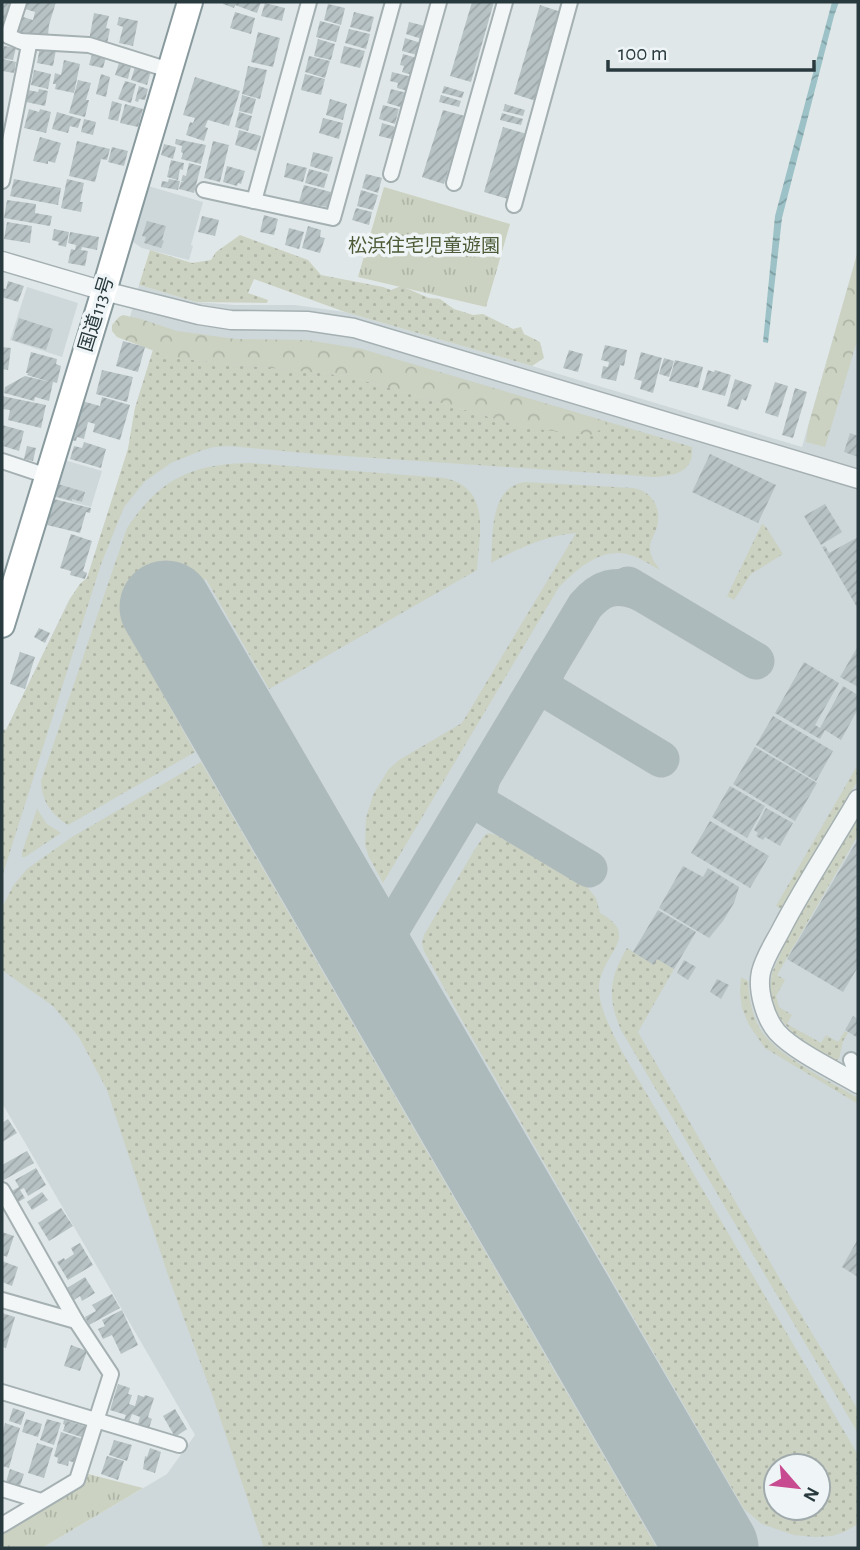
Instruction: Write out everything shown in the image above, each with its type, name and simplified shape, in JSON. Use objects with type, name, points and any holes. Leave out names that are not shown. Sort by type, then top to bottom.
[{"type":"highway","name":"国道113号","points":[[2,625],[190,2]]},
{"type":"street","points":[[9,37],[19,2]]},
{"type":"street","points":[[254,201],[309,2]]},
{"type":"street","points":[[204,190],[333,218],[393,2]]},
{"type":"street","points":[[391,174],[439,2]]},
{"type":"street","points":[[454,183],[505,2]]},
{"type":"street","points":[[514,205],[569,2]]},
{"type":"street","points":[[9,37],[89,45],[169,70]]},
{"type":"street","points":[[2,181],[5,141],[29,45],[9,37]]},
{"type":"street","points":[[2,261],[199,315],[231,320],[307,321],[354,328],[858,479]]},
{"type":"street","points":[[2,461],[47,476]]},
{"type":"street","points":[[858,799],[787,918],[766,959],[761,973],[761,985],[766,1010],[776,1031],[791,1044],[858,1084]]},
{"type":"street","points":[[2,1190],[76,1321],[111,1374],[78,1480],[2,1525]]},
{"type":"street","points":[[2,1211],[17,1216]]},
{"type":"street","points":[[2,1300],[76,1321]]},
{"type":"street","points":[[2,1392],[179,1445]]},
{"type":"street","points":[[2,1489],[41,1502]]},
{"type":"shaded area","points":[[148,186],[203,202],[189,260],[142,248],[133,242]]},
{"type":"shaded area","points":[[858,251],[858,1548],[42,1548],[167,1474],[195,1435],[2,1103],[2,729],[6,730],[69,600],[87,578],[128,449],[135,408],[153,350],[124,338],[139,285],[196,302],[295,305],[345,312],[802,447]]},
{"type":"shaded area","points":[[27,287],[78,303],[62,357],[10,340]]},
{"type":"shaded area","points":[[61,459],[102,471],[91,507],[50,496]]},
{"type":"green space","name":"松浜住宅児童遊園","points":[[384,187],[510,224],[486,307],[358,277]]},
{"type":"green space","points":[[240,235],[308,260],[321,275],[391,290],[401,286],[429,298],[440,299],[454,309],[473,315],[483,314],[513,329],[521,327],[524,334],[540,342],[544,358],[532,366],[345,312],[254,279],[248,293],[268,300],[267,303],[196,302],[139,285],[150,250],[192,263],[211,260],[216,252]]},
{"type":"green space","points":[[858,251],[858,338],[825,447],[806,442],[808,427]]},
{"type":"green space","points":[[123,315],[177,331],[236,339],[307,340],[362,349],[602,420],[606,425],[589,435],[527,428],[348,376],[173,358],[117,337],[112,331],[112,325]]},
{"type":"green space","points":[[153,350],[173,358],[348,376],[527,428],[605,422],[602,420],[692,447],[692,455],[687,467],[682,471],[655,477],[229,446],[200,451],[171,463],[145,481],[124,507],[101,564],[2,877],[2,729],[6,730],[70,599],[87,578],[128,449],[135,408]]},
{"type":"green space","points":[[250,463],[444,478],[459,483],[470,492],[479,514],[477,570],[269,689],[206,579],[126,628],[195,752],[68,825],[48,807],[41,781],[127,528],[152,497],[179,478],[211,467]]},
{"type":"green space","points":[[525,482],[633,488],[645,493],[657,507],[657,527],[650,549],[660,570],[634,556],[610,554],[591,561],[559,587],[383,883],[365,845],[366,818],[373,795],[388,770],[399,760],[462,723],[576,533],[532,544],[491,563],[493,527],[499,503],[513,486]]},
{"type":"green space","points":[[762,524],[783,554],[751,574],[734,600],[727,596]]},
{"type":"green space","points":[[201,762],[657,1548],[264,1548],[170,1281],[107,1090],[79,1037],[53,1006],[2,970],[2,908],[13,886],[27,869],[72,837]]},
{"type":"green space","points":[[857,766],[858,780],[783,910],[776,906]]},
{"type":"green space","points":[[37,809],[47,824],[61,833],[22,857],[22,852]]},
{"type":"green space","points":[[858,815],[858,835],[777,975],[785,980],[776,996],[779,1007],[792,1015],[787,1024],[821,1043],[826,1035],[838,1042],[845,1031],[848,1033],[843,1041],[839,1059],[834,1062],[792,1032],[782,1021],[772,1003],[770,987],[772,973],[789,934]]},
{"type":"green space","points":[[488,833],[496,835],[587,887],[596,898],[600,913],[612,921],[618,930],[619,938],[601,976],[599,988],[610,1028],[858,1455],[858,1524],[844,1532],[832,1536],[794,1535],[762,1524],[744,1509],[424,951],[424,935],[475,849]]},
{"type":"green space","points":[[627,948],[653,964],[657,959],[674,969],[638,1032],[858,1410],[858,1433],[621,1030],[616,1018],[612,988],[616,969]]},
{"type":"green space","points":[[741,977],[748,981],[755,1018],[768,1039],[805,1067],[858,1098],[858,1104],[765,1048],[749,1025],[742,1008]]},
{"type":"green space","points":[[88,1474],[143,1488],[42,1548],[2,1548],[2,1525]]},
{"type":"water","points":[[832,2],[839,2],[782,218],[768,343],[763,342],[775,216]]},
{"type":"building","points":[[2,2],[12,2],[5,23],[2,22]]},
{"type":"building","points":[[24,2],[56,2],[48,36],[15,31],[20,16],[33,20],[35,12],[22,8]]},
{"type":"building","points":[[223,2],[261,2],[257,13],[235,5],[234,8]]},
{"type":"building","points":[[472,2],[494,2],[471,82],[450,76]]},
{"type":"building","points":[[265,3],[285,8],[282,21],[261,16]]},
{"type":"building","points":[[328,4],[345,8],[341,25],[324,20]]},
{"type":"building","points":[[540,5],[561,12],[536,101],[514,94]]},
{"type":"building","points":[[235,12],[255,18],[251,34],[230,28]]},
{"type":"building","points":[[354,12],[374,17],[370,32],[350,27]]},
{"type":"building","points":[[94,13],[109,16],[106,28],[110,29],[107,44],[89,40]]},
{"type":"building","points":[[119,17],[138,21],[133,46],[119,43],[123,27],[117,25]]},
{"type":"building","points":[[320,21],[340,26],[336,42],[316,37]]},
{"type":"building","points":[[409,22],[425,26],[422,39],[406,34]]},
{"type":"building","points":[[349,29],[370,34],[366,49],[345,43]]},
{"type":"building","points":[[258,32],[280,38],[273,67],[251,62]]},
{"type":"building","points":[[405,38],[421,43],[417,55],[402,51]]},
{"type":"building","points":[[318,39],[335,44],[331,60],[314,56]]},
{"type":"building","points":[[4,46],[16,48],[13,60],[2,58]]},
{"type":"building","points":[[344,46],[365,51],[360,68],[340,63]]},
{"type":"building","points":[[40,47],[56,50],[53,66],[37,63]]},
{"type":"building","points":[[92,54],[106,57],[103,68],[89,65]]},
{"type":"building","points":[[403,54],[417,58],[412,75],[402,72],[404,66],[400,65]]},
{"type":"building","points":[[309,56],[330,61],[325,78],[305,72]]},
{"type":"building","points":[[3,59],[16,62],[14,73],[2,71]]},
{"type":"building","points":[[64,60],[80,64],[74,93],[55,89],[56,84],[53,84],[55,73],[61,75]]},
{"type":"building","points":[[119,63],[131,66],[128,79],[115,75]]},
{"type":"building","points":[[248,66],[267,70],[260,99],[242,94]]},
{"type":"building","points":[[135,67],[151,71],[147,85],[131,80]]},
{"type":"building","points":[[34,70],[51,74],[48,89],[31,85]]},
{"type":"building","points":[[392,72],[412,77],[408,91],[397,88],[398,83],[390,81]]},
{"type":"building","points":[[101,74],[110,77],[106,97],[96,94]]},
{"type":"building","points":[[305,74],[325,79],[321,95],[301,90]]},
{"type":"building","points":[[195,77],[240,91],[229,126],[208,120],[204,141],[186,135],[190,122],[193,123],[195,118],[183,115]]},
{"type":"building","points":[[78,80],[91,83],[85,117],[69,113]]},
{"type":"building","points":[[125,81],[136,84],[131,103],[118,99]]},
{"type":"building","points":[[139,86],[148,89],[145,100],[139,99],[138,102],[135,101]]},
{"type":"building","points":[[444,86],[464,92],[462,98],[442,93]]},
{"type":"building","points":[[39,89],[48,91],[45,106],[26,102],[28,90],[38,92]]},
{"type":"building","points":[[391,89],[407,93],[403,108],[387,103]]},
{"type":"building","points":[[242,95],[256,99],[252,114],[239,111]]},
{"type":"building","points":[[441,95],[461,101],[459,107],[439,102]]},
{"type":"building","points":[[330,99],[347,104],[343,120],[326,115]]},
{"type":"building","points":[[112,101],[122,104],[118,121],[108,119]]},
{"type":"building","points":[[125,104],[143,109],[138,127],[120,123]]},
{"type":"building","points":[[505,104],[525,110],[523,116],[503,111]]},
{"type":"building","points":[[383,105],[399,109],[395,124],[379,119]]},
{"type":"building","points":[[29,109],[51,112],[46,133],[24,128]]},
{"type":"building","points":[[443,110],[465,116],[444,184],[422,177]]},
{"type":"building","points":[[57,112],[81,119],[78,128],[70,126],[68,133],[52,129]]},
{"type":"building","points":[[239,112],[252,116],[248,131],[235,127]]},
{"type":"building","points":[[502,113],[523,119],[521,125],[500,120]]},
{"type":"building","points":[[323,118],[343,123],[339,139],[319,133]]},
{"type":"building","points":[[84,119],[96,122],[93,135],[81,132]]},
{"type":"building","points":[[382,123],[399,128],[396,140],[379,136]]},
{"type":"building","points":[[503,127],[527,134],[508,199],[484,192]]},
{"type":"building","points":[[239,130],[261,136],[256,151],[235,145]]},
{"type":"building","points":[[40,137],[61,143],[55,163],[33,161]]},
{"type":"building","points":[[176,139],[206,145],[201,164],[181,159],[182,146],[175,144]]},
{"type":"building","points":[[77,141],[110,149],[107,160],[101,159],[95,182],[69,176]]},
{"type":"building","points":[[213,141],[229,145],[220,182],[204,178]]},
{"type":"building","points":[[164,144],[176,147],[173,159],[161,155]]},
{"type":"building","points":[[112,147],[128,151],[124,166],[108,162]]},
{"type":"building","points":[[313,152],[333,157],[329,172],[310,166]]},
{"type":"building","points":[[171,160],[184,163],[178,180],[167,177]]},
{"type":"building","points":[[189,163],[201,166],[194,193],[179,189],[181,182],[184,182],[181,181],[183,175],[186,176]]},
{"type":"building","points":[[287,163],[307,168],[303,182],[284,177]]},
{"type":"building","points":[[227,166],[245,171],[241,184],[238,183],[237,186],[223,182]]},
{"type":"building","points":[[309,169],[328,174],[324,188],[305,183]]},
{"type":"building","points":[[366,174],[382,178],[378,193],[362,188]]},
{"type":"building","points":[[14,179],[61,188],[58,205],[10,196]]},
{"type":"building","points":[[67,179],[84,183],[81,212],[61,208]]},
{"type":"building","points":[[169,179],[180,181],[178,190],[161,187],[162,181],[168,182]]},
{"type":"building","points":[[304,185],[331,192],[327,207],[299,202]]},
{"type":"building","points":[[361,190],[378,195],[373,210],[357,206]]},
{"type":"building","points":[[7,200],[36,204],[35,213],[52,216],[50,226],[4,218]]},
{"type":"building","points":[[356,208],[372,212],[369,225],[352,220]]},
{"type":"building","points":[[264,215],[278,219],[274,235],[260,232]]},
{"type":"building","points":[[202,216],[219,220],[215,236],[198,232]]},
{"type":"building","points":[[147,221],[166,226],[161,248],[144,243],[146,237],[142,236]]},
{"type":"building","points":[[7,222],[32,226],[30,243],[4,239]]},
{"type":"building","points":[[308,226],[321,230],[320,237],[325,238],[320,253],[302,248]]},
{"type":"building","points":[[289,228],[304,232],[299,249],[285,245]]},
{"type":"building","points":[[54,229],[69,232],[66,247],[52,240]]},
{"type":"building","points":[[70,232],[99,237],[97,250],[82,247],[81,250],[88,251],[85,266],[68,263],[71,249],[75,250],[76,245],[68,243]]},
{"type":"building","points":[[351,235],[365,239],[363,248],[354,245],[353,250],[347,249]]},
{"type":"building","points":[[8,281],[24,286],[18,302],[2,297],[2,288],[6,289]]},
{"type":"building","points":[[19,318],[53,329],[46,350],[12,340]]},
{"type":"building","points":[[123,341],[145,347],[138,372],[116,366]]},
{"type":"building","points":[[605,345],[627,350],[624,366],[620,365],[616,381],[601,378],[603,366],[608,367],[609,362],[601,360]]},
{"type":"building","points":[[2,347],[11,348],[8,370],[2,369]]},
{"type":"building","points":[[569,350],[583,354],[578,372],[563,368]]},
{"type":"building","points":[[31,352],[57,359],[56,364],[61,366],[57,383],[53,382],[49,401],[35,397],[34,401],[4,393],[5,387],[25,376],[50,382],[27,375]]},
{"type":"building","points":[[641,352],[662,358],[653,393],[640,389],[642,381],[634,379]]},
{"type":"building","points":[[664,358],[674,361],[669,377],[659,374]]},
{"type":"building","points":[[675,360],[703,367],[698,388],[669,381]]},
{"type":"building","points":[[102,370],[133,377],[127,402],[96,394]]},
{"type":"building","points":[[708,370],[731,375],[725,396],[702,390]]},
{"type":"building","points":[[735,379],[752,385],[746,401],[742,399],[738,410],[727,406]]},
{"type":"building","points":[[775,382],[788,386],[778,417],[765,413]]},
{"type":"building","points":[[795,388],[807,392],[793,438],[782,435]]},
{"type":"building","points":[[2,396],[46,405],[41,428],[8,420],[10,410],[2,409]]},
{"type":"building","points":[[102,397],[130,405],[120,440],[93,432],[95,424],[88,422],[84,439],[77,437],[76,441],[71,440],[82,401],[100,406]]},
{"type":"building","points":[[2,425],[24,431],[19,451],[3,446]]},
{"type":"building","points":[[850,433],[858,436],[858,457],[844,452]]},
{"type":"building","points":[[84,442],[106,449],[101,468],[70,459],[74,446],[82,448]]},
{"type":"building","points":[[27,446],[36,448],[33,461],[24,459]]},
{"type":"building","points":[[710,454],[776,485],[758,523],[692,492]]},
{"type":"building","points":[[58,484],[85,492],[82,502],[54,496]]},
{"type":"building","points":[[54,499],[91,508],[90,513],[86,512],[80,533],[47,525]]},
{"type":"building","points":[[825,504],[842,532],[821,545],[804,516]]},
{"type":"building","points":[[71,534],[92,541],[83,571],[87,573],[85,579],[70,575],[71,571],[60,568]]},
{"type":"building","points":[[858,537],[858,609],[822,547],[825,546],[829,553]]},
{"type":"building","points":[[39,628],[50,633],[45,643],[34,637]]},
{"type":"building","points":[[858,646],[858,687],[840,677]]},
{"type":"building","points":[[20,652],[35,657],[25,689],[10,684]]},
{"type":"building","points":[[804,662],[839,683],[815,725],[820,728],[843,686],[858,695],[858,709],[841,740],[825,730],[820,739],[775,713]]},
{"type":"building","points":[[773,716],[833,751],[816,781],[756,745]]},
{"type":"building","points":[[755,747],[817,783],[795,821],[733,784]]},
{"type":"building","points":[[730,786],[765,806],[747,838],[712,817]]},
{"type":"building","points":[[766,808],[793,823],[780,846],[765,837],[763,840],[756,836],[758,833],[754,830]]},
{"type":"building","points":[[710,821],[769,856],[750,888],[691,853]]},
{"type":"building","points":[[858,839],[858,967],[843,992],[787,959]]},
{"type":"building","points":[[683,866],[703,877],[708,868],[739,887],[734,903],[709,938],[659,908]]},
{"type":"building","points":[[658,910],[696,932],[674,969],[657,959],[654,965],[633,952]]},
{"type":"building","points":[[684,960],[696,967],[688,980],[677,973]]},
{"type":"building","points":[[717,979],[729,985],[721,999],[710,992]]},
{"type":"building","points":[[853,1016],[858,1019],[858,1038],[845,1030]]},
{"type":"building","points":[[8,1119],[17,1133],[2,1142],[2,1123]]},
{"type":"building","points":[[27,1151],[34,1163],[2,1181],[2,1165]]},
{"type":"building","points":[[36,1168],[46,1185],[28,1196],[24,1188],[20,1190],[25,1198],[15,1204],[8,1193],[19,1187],[15,1180]]},
{"type":"building","points":[[42,1192],[48,1200],[32,1210],[27,1202]]},
{"type":"building","points":[[61,1208],[73,1226],[49,1241],[38,1223]]},
{"type":"building","points":[[2,1232],[14,1236],[7,1257],[2,1255]]},
{"type":"building","points":[[858,1239],[858,1277],[842,1267]]},
{"type":"building","points":[[80,1243],[93,1265],[68,1280],[57,1262],[74,1254],[71,1248]]},
{"type":"building","points":[[2,1261],[18,1267],[12,1286],[2,1282]]},
{"type":"building","points":[[85,1277],[95,1293],[82,1301],[80,1296],[74,1300],[67,1288]]},
{"type":"building","points":[[112,1294],[120,1308],[89,1325],[85,1317],[96,1311],[92,1305]]},
{"type":"building","points":[[122,1310],[138,1345],[121,1354],[112,1335],[103,1339],[98,1329],[105,1326],[102,1320]]},
{"type":"building","points":[[2,1313],[15,1317],[6,1348],[2,1347]]},
{"type":"building","points":[[71,1345],[87,1351],[80,1371],[64,1366]]},
{"type":"building","points":[[118,1384],[130,1388],[128,1394],[132,1395],[129,1404],[135,1406],[138,1395],[154,1398],[148,1417],[152,1419],[149,1428],[138,1424],[140,1417],[132,1414],[129,1422],[124,1420],[126,1415],[110,1410]]},
{"type":"building","points":[[13,1408],[25,1412],[21,1425],[9,1421]]},
{"type":"building","points":[[175,1409],[187,1429],[175,1437],[163,1416]]},
{"type":"building","points":[[26,1419],[42,1424],[38,1437],[22,1432]]},
{"type":"building","points":[[47,1419],[61,1423],[54,1445],[40,1440]]},
{"type":"building","points":[[64,1420],[87,1427],[84,1438],[63,1431]]},
{"type":"building","points":[[5,1423],[20,1428],[9,1468],[2,1466],[2,1435]]},
{"type":"building","points":[[61,1432],[83,1439],[76,1463],[69,1461],[68,1466],[57,1463],[58,1458],[54,1456]]},
{"type":"building","points":[[114,1440],[132,1445],[127,1461],[109,1455]]},
{"type":"building","points":[[37,1443],[53,1448],[44,1478],[28,1473]]},
{"type":"building","points":[[150,1448],[161,1452],[155,1473],[143,1469],[145,1456],[147,1457]]},
{"type":"building","points":[[107,1456],[124,1461],[118,1480],[101,1474]]},
{"type":"building","points":[[10,1469],[24,1474],[20,1486],[6,1482]]},
{"type":"taxiway","points":[[628,585],[756,661]]},
{"type":"taxiway","points":[[396,1005],[381,967],[383,943],[585,606],[609,588],[639,592]]},
{"type":"taxiway","points":[[550,664],[545,678],[550,692],[661,759]]},
{"type":"taxiway","points":[[482,778],[478,794],[484,806],[589,869]]},
{"type":"runway","points":[[166,607],[712,1548]]}]
